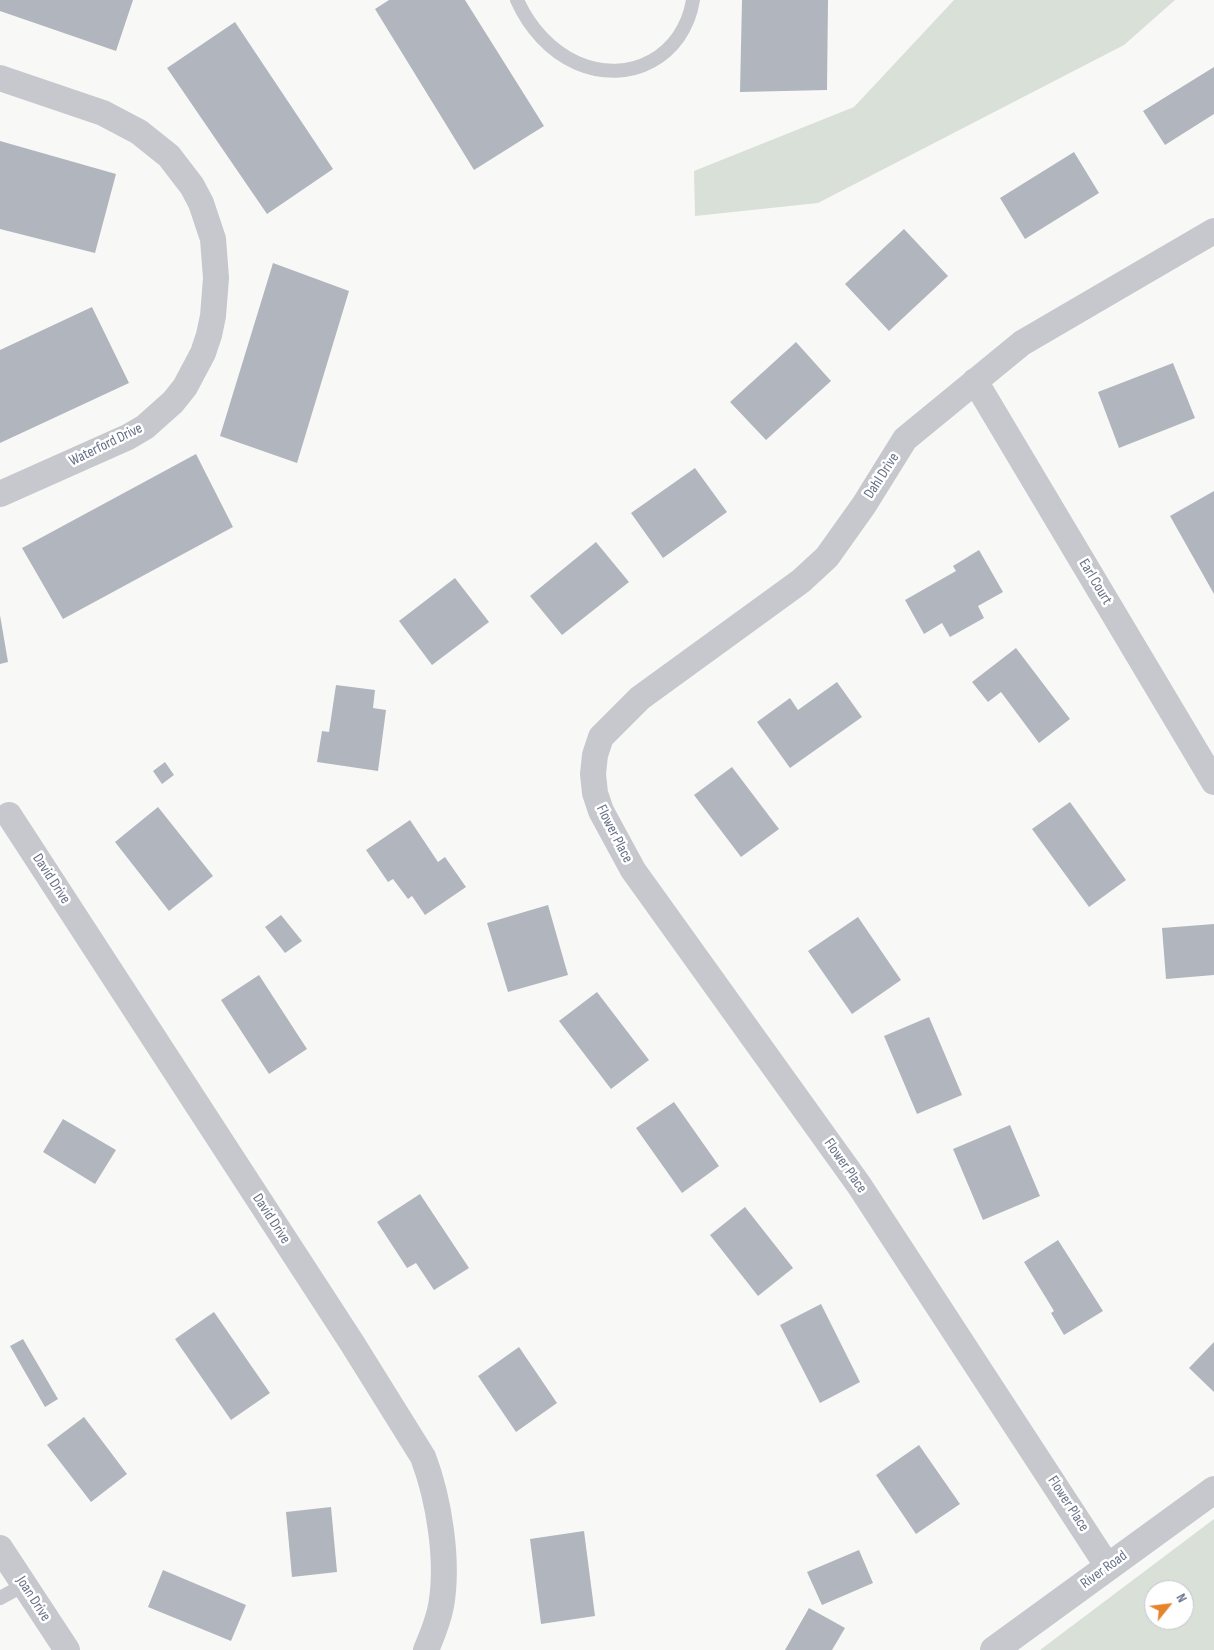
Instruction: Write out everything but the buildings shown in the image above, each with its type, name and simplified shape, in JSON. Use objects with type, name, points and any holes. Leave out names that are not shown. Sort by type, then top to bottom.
[{"type":"street","name":"Waterford Drive","points":[[0,78],[103,113],[139,132],[169,156],[192,186],[201,203],[213,240],[216,278],[213,316],[203,353],[185,387],[173,402],[145,427],[128,437],[0,494]]},
{"type":"street","name":"Dahl Drive","points":[[594,765],[601,737],[640,698],[802,581],[827,557],[864,505],[906,440],[1022,343],[1214,231]]},
{"type":"street","name":"Earl Court","points":[[976,381],[1214,782]]},
{"type":"street","name":"Flower Place","points":[[594,765],[595,793],[600,812],[633,870],[859,1185],[1108,1566]]},
{"type":"street","name":"David Drive","points":[[9,816],[346,1335],[423,1457],[434,1493],[443,1550],[441,1607],[436,1626],[426,1650]]},
{"type":"street","name":"River Road","points":[[994,1650],[1214,1490]]},
{"type":"street","name":"Joan Drive","points":[[0,1548],[66,1650]]},
{"type":"lane","points":[[517,0],[522,12],[533,28],[546,42],[561,53],[577,63],[614,70],[634,69],[652,62],[667,51],[680,37],[688,20],[693,0]]},
{"type":"lane","points":[[0,1598],[24,1585]]},
{"type":"shaded area","points":[[954,0],[1175,0],[1124,45],[818,203],[695,216],[694,171],[854,107]]},
{"type":"shaded area","points":[[1214,1519],[1214,1650],[1040,1650]]}]
